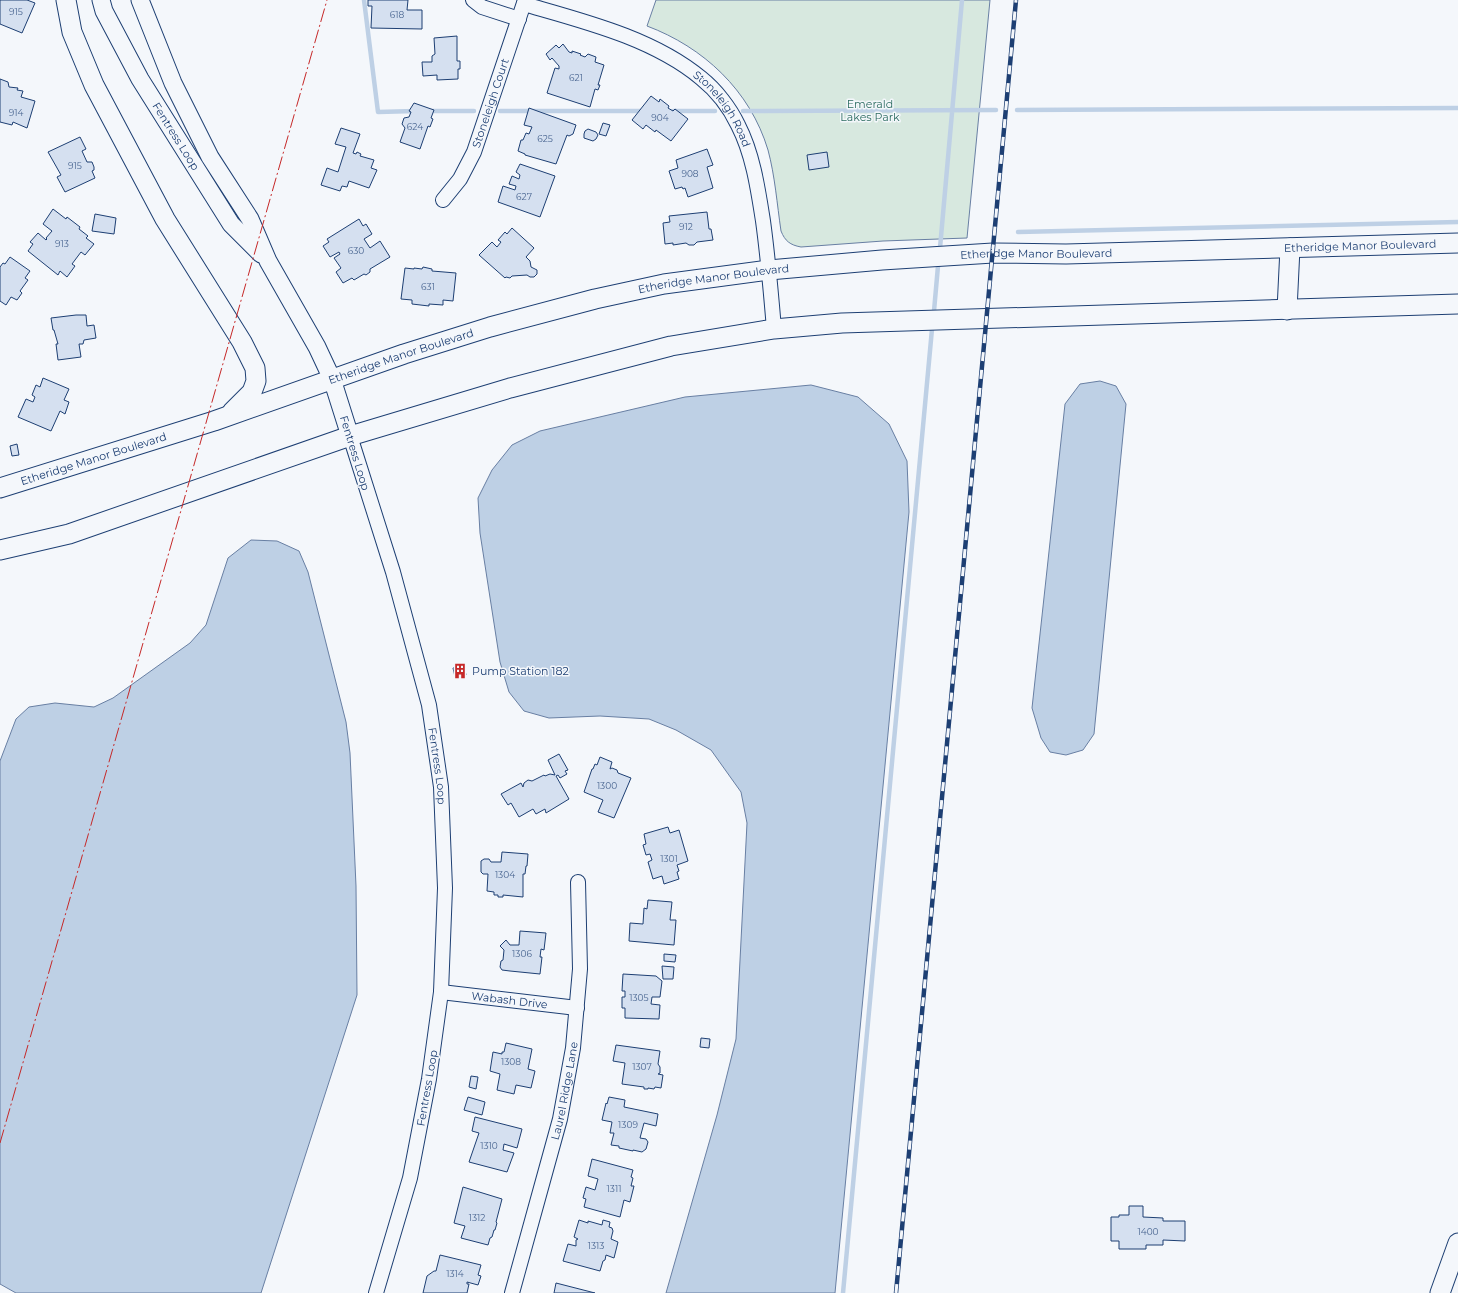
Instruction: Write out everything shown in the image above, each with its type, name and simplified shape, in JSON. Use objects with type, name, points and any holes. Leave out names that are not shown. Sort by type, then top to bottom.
[{"type":"main road","points":[[66,0],[72,32],[94,85],[164,219],[242,342],[255,368],[256,381],[252,392],[227,416]]},
{"type":"main road","name":"Etheridge Manor Boulevard","points":[[0,488],[227,416],[332,379],[490,327],[595,298],[664,284],[769,270],[882,260],[993,253],[1066,254],[1458,243]]},
{"type":"main road","points":[[1287,310],[1290,248]]},
{"type":"main road","points":[[0,550],[69,534],[350,436],[510,388],[671,346],[774,329],[849,323],[1458,304]]},
{"type":"main road","points":[[1440,1293],[1458,1243]]},
{"type":"street","name":"Fentress Loop","points":[[101,0],[104,11],[140,79],[231,224],[268,261]]},
{"type":"street","name":"Fentress Loop","points":[[140,0],[173,83],[210,157],[250,220],[268,261],[317,347],[332,379],[394,572],[429,705],[441,787],[445,888],[441,992],[429,1079],[410,1178],[376,1293]]},
{"type":"street","points":[[473,0],[482,7],[519,19]]},
{"type":"street","name":"Stoneleigh Court","points":[[443,200],[460,179],[474,152],[524,2]]},
{"type":"street","name":"Stoneleigh Road","points":[[524,2],[589,23],[644,44],[677,61],[702,78],[716,94],[738,125],[750,156],[760,198],[769,270],[774,329]]},
{"type":"street","name":"Laurel Ridge Lane","points":[[512,1293],[560,1119],[573,1048],[580,968],[578,882]]},
{"type":"street","name":"Wabash Drive","points":[[441,992],[577,1008]]},
{"type":"green space","name":"Emerald Lakes Park","points":[[656,0],[990,0],[967,238],[883,241],[801,247],[788,242],[781,231],[768,150],[760,128],[737,90],[722,73],[687,46],[668,35],[647,26]]},
{"type":"water","points":[[1100,381],[1116,386],[1126,404],[1094,734],[1083,750],[1066,755],[1050,752],[1041,738],[1032,708],[1065,404],[1080,384]]},
{"type":"water","points":[[811,385],[858,397],[889,424],[907,461],[909,512],[835,1293],[666,1293],[717,1115],[736,1039],[747,823],[741,792],[711,750],[676,730],[649,719],[600,716],[549,718],[524,711],[509,692],[500,662],[480,533],[478,498],[492,470],[512,445],[540,431],[685,397]]},
{"type":"water","points":[[251,540],[277,541],[299,551],[308,572],[346,722],[350,753],[356,886],[357,995],[261,1293],[16,1293],[0,1284],[0,761],[16,719],[29,707],[55,703],[94,707],[113,698],[190,643],[206,625],[228,558]]},
{"type":"building","points":[[0,0],[27,0],[35,3],[22,33],[0,24]]},
{"type":"building","points":[[368,0],[408,0],[407,10],[422,10],[422,29],[371,28],[372,6],[368,6]]},
{"type":"building","points":[[457,36],[457,61],[460,61],[458,79],[437,80],[437,75],[423,76],[422,62],[432,62],[432,56],[435,54],[434,38]]},
{"type":"building","points":[[563,44],[569,52],[572,53],[572,51],[585,57],[588,54],[596,57],[595,62],[604,65],[598,85],[600,85],[598,90],[595,89],[590,107],[547,93],[555,68],[559,69],[559,66],[552,58],[550,60],[546,54],[556,45],[559,48]]},
{"type":"building","points":[[0,79],[8,82],[9,87],[18,88],[17,90],[23,91],[21,97],[35,101],[27,128],[13,122],[12,125],[0,122]]},
{"type":"building","points":[[651,96],[659,102],[660,99],[669,106],[668,108],[673,111],[675,109],[688,119],[671,141],[646,125],[643,129],[632,120]]},
{"type":"building","points":[[414,103],[434,110],[431,118],[433,119],[430,127],[428,126],[420,149],[400,142],[405,128],[402,124],[404,118],[409,117],[411,112],[409,111]]},
{"type":"building","points":[[529,108],[576,125],[573,134],[569,136],[567,135],[556,164],[525,155],[518,151],[521,140],[523,140],[526,133],[529,134],[532,127],[524,125]]},
{"type":"building","points":[[603,123],[610,125],[606,136],[599,134]]},
{"type":"building","points":[[341,128],[360,134],[353,153],[356,154],[357,152],[361,154],[360,156],[374,160],[371,168],[377,170],[369,188],[349,181],[347,187],[342,186],[340,191],[321,185],[327,168],[338,172],[346,147],[335,144]]},
{"type":"building","points":[[588,129],[596,132],[598,135],[593,141],[584,138],[585,131]]},
{"type":"building","points":[[80,137],[86,149],[82,151],[87,162],[92,162],[94,170],[92,171],[95,178],[65,192],[57,177],[61,175],[48,152]]},
{"type":"building","points":[[707,149],[713,165],[707,167],[713,188],[688,197],[685,188],[683,189],[682,187],[675,189],[669,171],[678,168],[676,160]]},
{"type":"building","points":[[827,152],[829,167],[809,170],[807,155]]},
{"type":"building","points":[[520,164],[555,176],[540,217],[498,202],[503,186],[515,190],[516,186],[509,184],[512,176],[519,179],[520,175],[516,172]]},
{"type":"building","points":[[53,209],[80,227],[79,229],[88,236],[86,238],[94,244],[85,255],[81,252],[72,264],[75,266],[67,277],[60,271],[58,275],[28,251],[33,244],[30,242],[38,233],[46,240],[52,231],[43,224]]},
{"type":"building","points":[[707,212],[709,229],[711,229],[713,240],[697,242],[694,245],[689,245],[686,243],[673,245],[673,243],[665,244],[663,223],[670,222],[669,216]]},
{"type":"building","points":[[95,214],[116,218],[114,234],[92,231]]},
{"type":"building","points":[[359,219],[363,226],[366,224],[372,234],[364,239],[370,248],[380,241],[390,257],[370,269],[370,272],[366,275],[364,274],[354,280],[352,278],[343,283],[336,272],[341,268],[334,258],[340,254],[339,252],[330,257],[323,246],[329,242],[327,239]]},
{"type":"building","points":[[512,228],[534,248],[526,257],[530,261],[531,267],[537,270],[537,274],[534,277],[527,275],[505,278],[479,255],[492,242],[497,247],[501,242],[498,240],[505,232],[507,234]]},
{"type":"building","points":[[10,257],[30,271],[25,278],[28,280],[20,291],[22,293],[17,300],[11,297],[6,305],[0,301],[0,267],[3,263],[5,264]]},
{"type":"building","points":[[423,267],[432,269],[432,271],[456,273],[453,301],[443,300],[443,305],[429,304],[429,306],[412,304],[412,300],[401,299],[405,268],[422,269]]},
{"type":"building","points":[[86,315],[87,326],[94,325],[96,338],[84,340],[83,344],[79,344],[81,357],[58,360],[56,344],[58,344],[51,318]]},
{"type":"building","points":[[43,378],[69,389],[64,400],[69,402],[65,414],[60,411],[51,431],[18,417],[26,399],[33,402],[35,397],[32,395],[36,385],[40,387]]},
{"type":"building","points":[[17,444],[19,455],[12,456],[10,446]]},
{"type":"building","name":"Pump Station 182","points":[[464,665],[466,675],[455,677],[453,668]]},
{"type":"building","points":[[559,754],[568,770],[565,771],[567,774],[560,778],[558,775],[556,776],[569,799],[546,813],[545,809],[536,814],[533,809],[519,817],[511,803],[508,805],[501,794],[521,783],[523,787],[524,783],[528,780],[532,781],[544,775],[555,775],[548,760]]},
{"type":"building","points":[[600,757],[612,762],[610,769],[612,768],[617,770],[618,773],[631,778],[614,818],[598,812],[603,800],[584,792],[592,769],[595,764],[597,765]]},
{"type":"building","points":[[668,827],[670,833],[679,830],[688,861],[677,865],[679,879],[664,884],[662,876],[653,879],[648,862],[652,860],[650,854],[646,855],[643,845],[646,844],[644,834]]},
{"type":"building","points":[[502,852],[528,854],[525,874],[523,874],[523,897],[503,895],[503,897],[498,897],[498,895],[494,895],[494,892],[487,891],[488,874],[483,874],[481,872],[481,861],[484,859],[489,859],[491,862],[501,862]]},
{"type":"building","points":[[648,900],[672,902],[670,920],[676,920],[674,945],[629,941],[630,923],[643,924],[644,908],[647,909]]},
{"type":"building","points":[[520,931],[546,933],[544,950],[541,949],[540,957],[542,957],[540,974],[502,970],[500,967],[501,961],[503,960],[504,950],[500,946],[506,940],[510,945],[519,945]]},
{"type":"building","points":[[664,954],[676,955],[675,962],[664,961]]},
{"type":"building","points":[[662,966],[674,967],[673,979],[663,979]]},
{"type":"building","points":[[623,974],[656,976],[662,981],[660,997],[652,997],[651,1004],[660,1005],[659,1019],[625,1018],[625,1008],[622,1008],[622,997],[625,997],[625,991],[622,991]]},
{"type":"building","points":[[701,1038],[710,1039],[709,1048],[700,1047]]},
{"type":"building","points":[[506,1043],[532,1049],[528,1069],[535,1071],[531,1088],[516,1085],[514,1094],[497,1090],[500,1074],[490,1071],[493,1052],[502,1054]]},
{"type":"building","points":[[616,1045],[660,1051],[658,1064],[660,1067],[660,1073],[658,1074],[663,1075],[661,1088],[655,1087],[654,1089],[644,1089],[644,1087],[622,1084],[625,1063],[613,1061]]},
{"type":"building","points":[[471,1076],[478,1077],[476,1089],[469,1087]]},
{"type":"building","points":[[468,1097],[485,1102],[482,1115],[464,1110]]},
{"type":"building","points":[[609,1097],[625,1100],[624,1107],[658,1114],[656,1126],[644,1123],[640,1138],[646,1139],[648,1142],[646,1149],[642,1152],[611,1145],[614,1133],[610,1133],[612,1122],[602,1120]]},
{"type":"building","points":[[475,1117],[522,1129],[517,1148],[504,1144],[503,1150],[514,1153],[507,1172],[469,1162],[479,1133],[472,1131]]},
{"type":"building","points":[[592,1159],[633,1170],[631,1186],[634,1186],[630,1202],[624,1200],[620,1217],[584,1207],[586,1199],[583,1198],[586,1187],[595,1190],[598,1179],[588,1176]]},
{"type":"building","points":[[463,1187],[502,1199],[495,1230],[488,1245],[461,1238],[465,1226],[454,1223]]},
{"type":"building","points":[[1129,1206],[1143,1206],[1143,1217],[1163,1218],[1163,1221],[1185,1221],[1185,1241],[1163,1240],[1163,1245],[1146,1245],[1146,1249],[1119,1249],[1119,1241],[1111,1241],[1111,1217],[1129,1215]]},
{"type":"building","points":[[579,1220],[602,1225],[603,1220],[610,1222],[609,1227],[612,1228],[613,1231],[611,1239],[618,1242],[614,1258],[606,1255],[600,1271],[563,1261],[568,1244],[576,1246],[576,1240],[578,1239],[574,1237]]},
{"type":"building","points":[[440,1255],[481,1265],[478,1275],[481,1276],[478,1285],[467,1282],[467,1284],[469,1284],[467,1293],[423,1293],[427,1276],[436,1271]]},
{"type":"building","points":[[556,1283],[595,1293],[554,1293]]},
{"type":"waterway","points":[[364,0],[378,112],[415,111]]},
{"type":"waterway","points":[[940,248],[962,0]]},
{"type":"waterway","points":[[1017,110],[1458,108]]},
{"type":"waterway","points":[[743,111],[996,110]]},
{"type":"waterway","points":[[428,111],[474,111]]},
{"type":"waterway","points":[[500,111],[645,111]]},
{"type":"waterway","points":[[673,111],[715,111]]},
{"type":"waterway","points":[[1018,232],[1458,222]]},
{"type":"waterway","points":[[934,311],[938,266]]},
{"type":"waterway","points":[[843,1293],[932,329]]},
{"type":"railway","points":[[896,1293],[1016,0]]},
{"type":"power","points":[[0,1143],[327,0]]},
{"type":"place","name":"Pump Station 182","points":[[460,671]]}]
